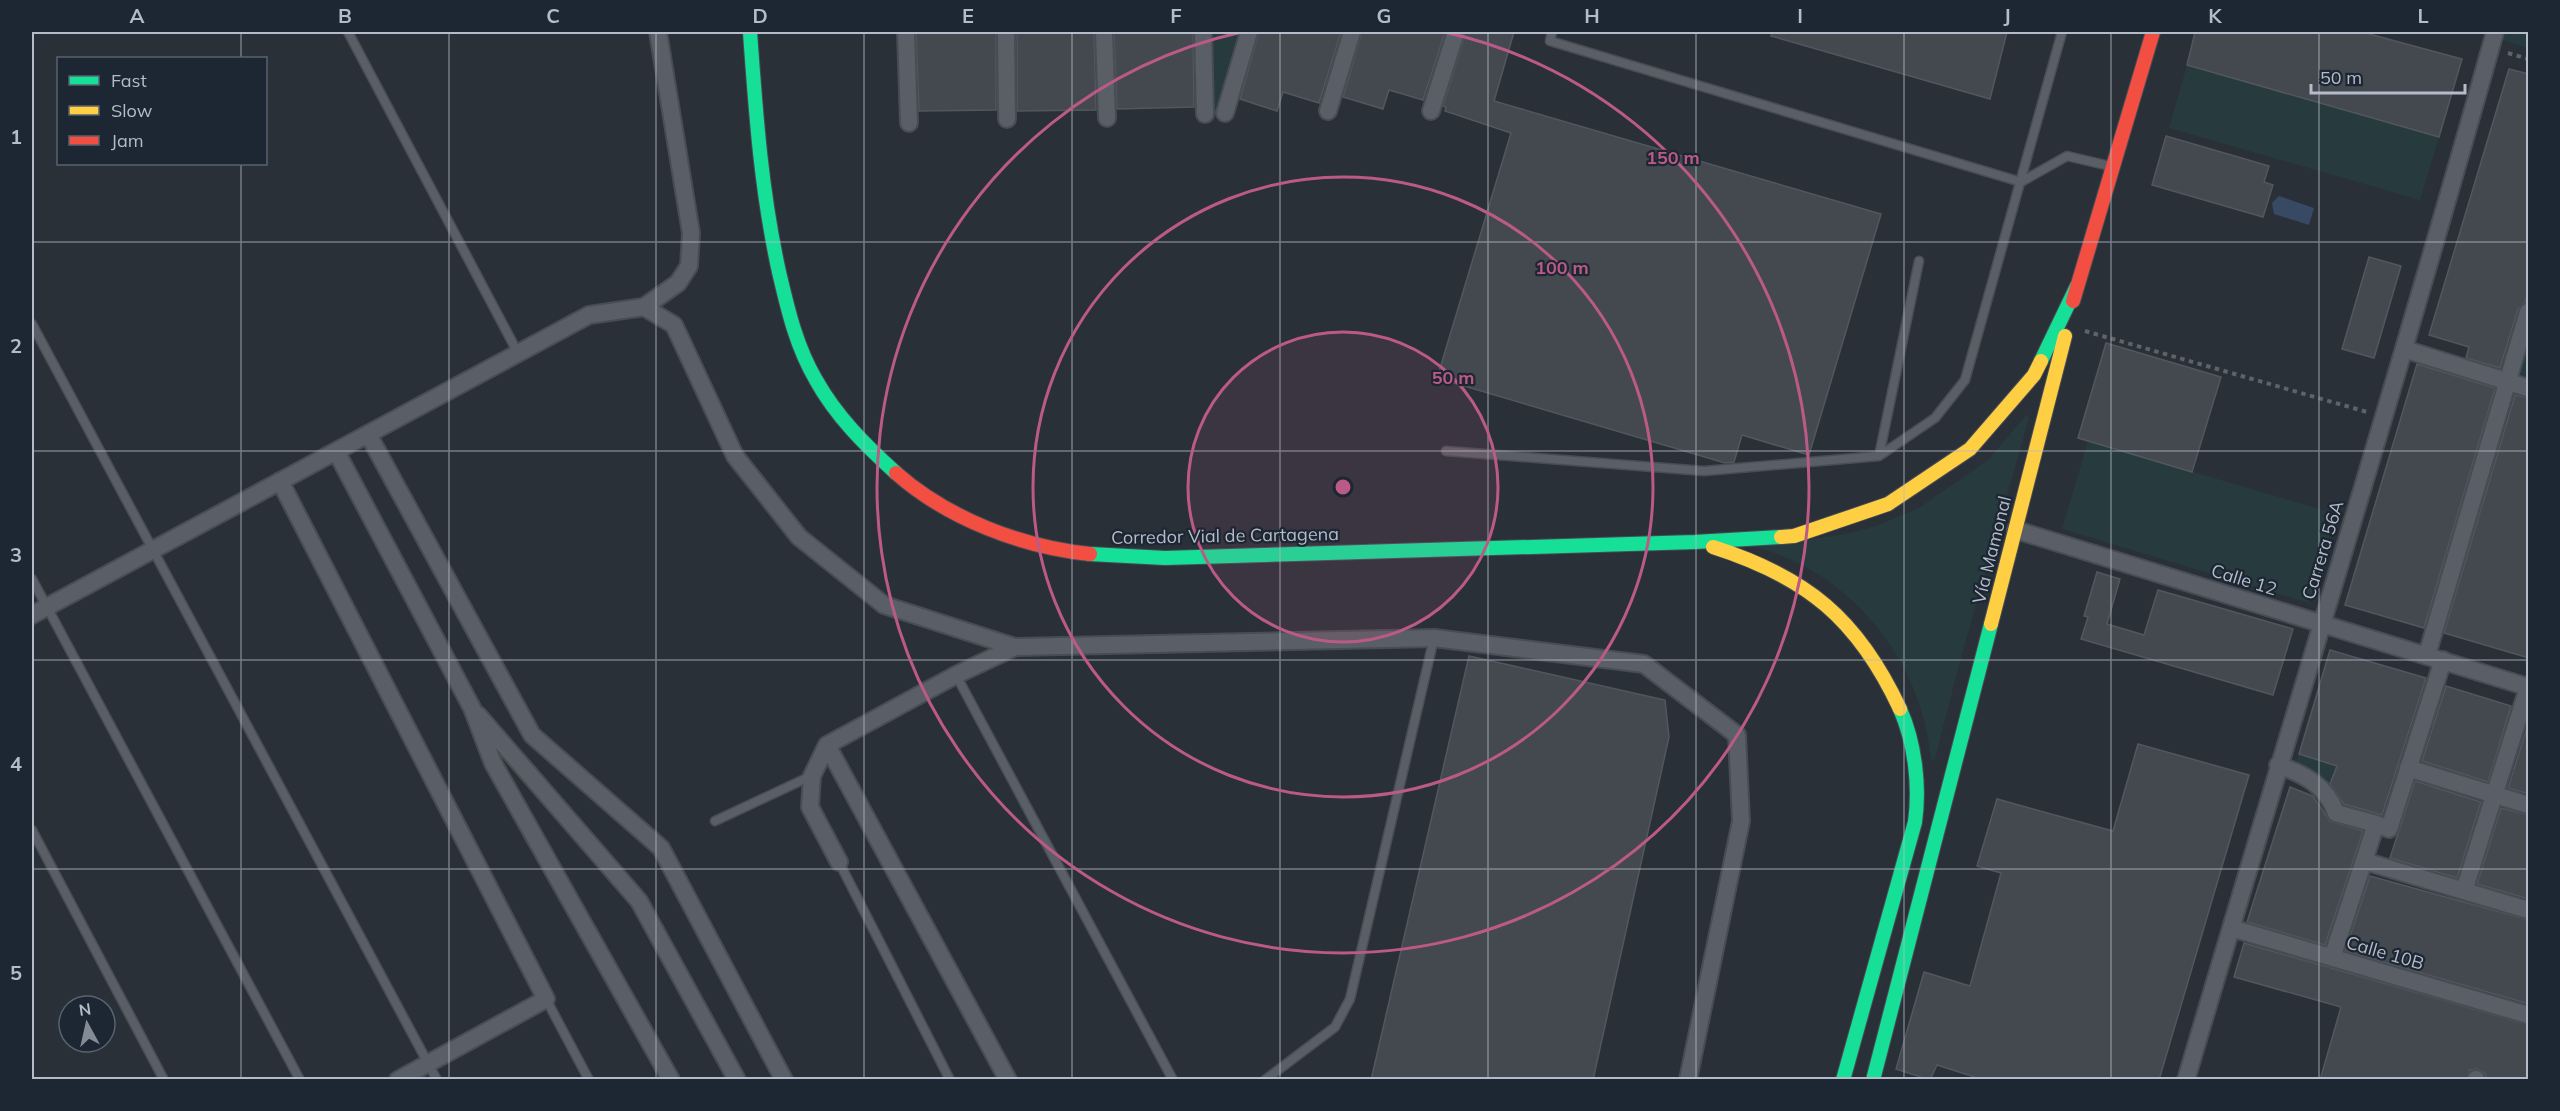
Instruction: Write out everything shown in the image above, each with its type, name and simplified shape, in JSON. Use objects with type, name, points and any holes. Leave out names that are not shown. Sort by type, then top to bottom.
[{"type":"main road","name":"Corredor Vial de Cartagena","points":[[750,32],[762,187],[787,309],[797,341],[812,373],[840,418],[867,448],[902,478],[967,520],[1014,538],[1046,546],[1110,557],[1165,558],[1695,542],[1794,536],[1888,504],[1970,449],[2034,375],[2077,286]]},
{"type":"main road","name":"Vía Mamonal","points":[[1873,1080],[2077,286],[2153,32]]},
{"type":"main road","name":"Corredor Vial de Cartagena","points":[[1695,542],[1736,552],[1809,589],[1840,616],[1867,647],[1888,682],[1904,720],[1914,760],[1917,801],[1902,872],[1843,1080]]},
{"type":"street","points":[[39,611],[589,315],[644,307],[678,284],[689,266],[691,233],[658,32]]},
{"type":"street","points":[[906,32],[909,123]]},
{"type":"street","points":[[1006,32],[1007,119]]},
{"type":"street","points":[[1104,32],[1107,118]]},
{"type":"street","points":[[1203,32],[1205,114]]},
{"type":"street","points":[[1225,113],[1249,32]]},
{"type":"street","points":[[1328,111],[1352,32]]},
{"type":"street","points":[[1431,111],[1456,32]]},
{"type":"street","name":"Carrera 56A","points":[[2186,1080],[2320,624],[2385,417],[2495,32]]},
{"type":"street","points":[[644,307],[674,325],[735,456],[798,537],[884,604],[1015,647],[1434,638],[1644,664],[1737,735],[1741,821],[1688,1080]]},
{"type":"street","points":[[2278,765],[2299,772],[2319,786],[2336,813],[2389,829],[2408,768],[2435,658],[2529,312]]},
{"type":"street","points":[[2404,349],[2529,388]]},
{"type":"street","points":[[368,434],[532,735],[661,848],[784,1080]]},
{"type":"street","points":[[336,451],[472,708],[493,763],[671,1080]]},
{"type":"street","points":[[280,481],[546,999],[398,1080]]},
{"type":"street","name":"Calle 12","points":[[2016,530],[2529,687]]},
{"type":"street","points":[[839,862],[810,807],[812,776],[827,745],[956,675],[1015,647]]},
{"type":"street","points":[[2464,891],[2529,687]]},
{"type":"street","points":[[472,708],[639,902],[737,1080]]},
{"type":"street","points":[[827,745],[1008,1080]]},
{"type":"street","points":[[2408,768],[2529,805]]},
{"type":"street","points":[[2332,958],[2376,824]]},
{"type":"street","points":[[2364,861],[2529,910]]},
{"type":"street","name":"Calle 10B","points":[[2231,928],[2529,1015]]},
{"type":"lane","points":[[348,32],[518,353]]},
{"type":"lane","points":[[1552,32],[1550,41],[2021,183],[2067,156],[2113,167]]},
{"type":"lane","points":[[1446,451],[1704,471],[1879,456],[1935,418],[1965,380],[2062,32]]},
{"type":"lane","points":[[1879,456],[1919,261]]},
{"type":"lane","points":[[32,324],[437,1080]]},
{"type":"lane","points":[[32,579],[39,611],[300,1080]]},
{"type":"lane","points":[[1265,1080],[1335,1027],[1350,999],[1434,638]]},
{"type":"lane","points":[[956,675],[1173,1080]]},
{"type":"lane","points":[[715,821],[812,776]]},
{"type":"lane","points":[[32,830],[164,1080]]},
{"type":"lane","points":[[839,862],[950,1080]]},
{"type":"lane","points":[[546,999],[589,1080]]},
{"type":"path","points":[[2067,326],[2385,417]]},
{"type":"green space","points":[[1211,32],[1241,32],[1219,113],[1211,114]]},
{"type":"green space","points":[[2505,32],[2528,32],[2528,48],[2503,40]]},
{"type":"green space","points":[[2187,65],[2439,137],[2420,200],[2169,128]]},
{"type":"green space","points":[[2528,332],[2528,383],[2515,379]]},
{"type":"green space","points":[[2026,415],[2029,418],[1959,665],[1935,759],[1931,760],[1925,724],[1914,689],[1897,656],[1876,626],[1851,599],[1822,577],[1790,559],[1755,547],[1846,534],[1876,526],[1919,508],[1988,460]]},
{"type":"green space","points":[[2088,441],[2336,514],[2309,603],[2062,529]]},
{"type":"green space","points":[[2299,754],[2346,769],[2333,776],[2330,786],[2296,765]]},
{"type":"water","points":[[2279,196],[2314,208],[2309,225],[2274,214],[2272,203]]},
{"type":"building","points":[[916,32],[996,32],[996,110],[919,111]]},
{"type":"building","points":[[1017,32],[1094,32],[1096,110],[1017,111]]},
{"type":"building","points":[[1114,32],[1193,32],[1194,107],[1117,109]]},
{"type":"building","points":[[1259,32],[1341,32],[1319,103],[1283,92],[1277,111],[1240,99]]},
{"type":"building","points":[[1362,32],[1445,32],[1423,100],[1389,90],[1383,109],[1343,97]]},
{"type":"building","points":[[1466,32],[1514,32],[1494,101],[1881,214],[1809,455],[1742,435],[1734,462],[1725,463],[1437,378],[1511,133],[1445,111],[1446,107],[1443,106]]},
{"type":"building","points":[[1772,32],[2007,32],[1990,99],[1771,36]]},
{"type":"building","points":[[2195,32],[2362,32],[2462,59],[2439,137],[2187,65]]},
{"type":"building","points":[[2509,69],[2529,74],[2529,290],[2525,302],[2518,309],[2500,368],[2466,358],[2469,347],[2429,335]]},
{"type":"building","points":[[2166,136],[2269,166],[2264,182],[2273,185],[2263,217],[2152,185]]},
{"type":"building","points":[[2369,257],[2401,266],[2374,358],[2342,349]]},
{"type":"building","points":[[2106,343],[2221,377],[2192,472],[2078,438]]},
{"type":"building","points":[[2417,364],[2495,388],[2424,628],[2345,605]]},
{"type":"building","points":[[2515,395],[2529,398],[2529,658],[2444,633]]},
{"type":"building","points":[[2097,572],[2120,579],[2107,624],[2144,635],[2158,590],[2293,629],[2273,695],[2081,639],[2088,617],[2084,616]]},
{"type":"building","points":[[2330,650],[2426,678],[2382,815],[2344,804],[2330,784],[2337,766],[2299,754]]},
{"type":"building","points":[[1469,656],[1665,700],[1669,737],[1593,1080],[1371,1080]]},
{"type":"building","points":[[2446,686],[2511,706],[2488,782],[2422,761]]},
{"type":"building","points":[[2529,721],[2529,794],[2508,788]]},
{"type":"building","points":[[2138,744],[2249,775],[2159,1080],[1984,1080],[1937,1065],[1930,1080],[1896,1069],[1924,972],[1970,986],[2001,873],[1977,866],[1997,799],[2113,831]]},
{"type":"building","points":[[2415,781],[2481,802],[2457,878],[2390,858]]},
{"type":"building","points":[[2290,787],[2313,796],[2330,821],[2363,831],[2325,945],[2247,922]]},
{"type":"building","points":[[2501,808],[2529,815],[2529,899],[2477,884]]},
{"type":"building","points":[[2370,876],[2529,920],[2529,1004],[2345,951]]},
{"type":"building","points":[[2244,943],[2529,1025],[2529,1080],[2487,1080],[2485,1073],[2477,1069],[2470,1070],[2466,1080],[2320,1080],[2341,1007],[2234,977]]},
{"type":"traffic: fast","points":[[750,32],[763,182],[779,272],[793,328],[809,367],[833,406],[862,441],[896,473]]},
{"type":"traffic: fast","points":[[2041,361],[2077,286]]},
{"type":"traffic: fast","points":[[1090,554],[1165,558],[1695,542],[1781,537]]},
{"type":"traffic: fast","points":[[1873,1080],[1991,624]]},
{"type":"traffic: fast","points":[[1843,1080],[1915,822],[1917,794],[1915,765],[1913,750],[1900,709]]},
{"type":"traffic: slow","points":[[1991,624],[2065,336]]},
{"type":"traffic: slow","points":[[1781,537],[1794,536],[1888,504],[1970,449],[2034,375],[2041,361]]},
{"type":"traffic: slow","points":[[1713,547],[1776,572],[1826,606],[1847,626],[1866,650],[1884,677],[1900,709]]},
{"type":"traffic: jam","points":[[2073,301],[2153,32]]},
{"type":"traffic: jam","points":[[896,473],[939,504],[987,528],[1038,545],[1090,554]]}]
